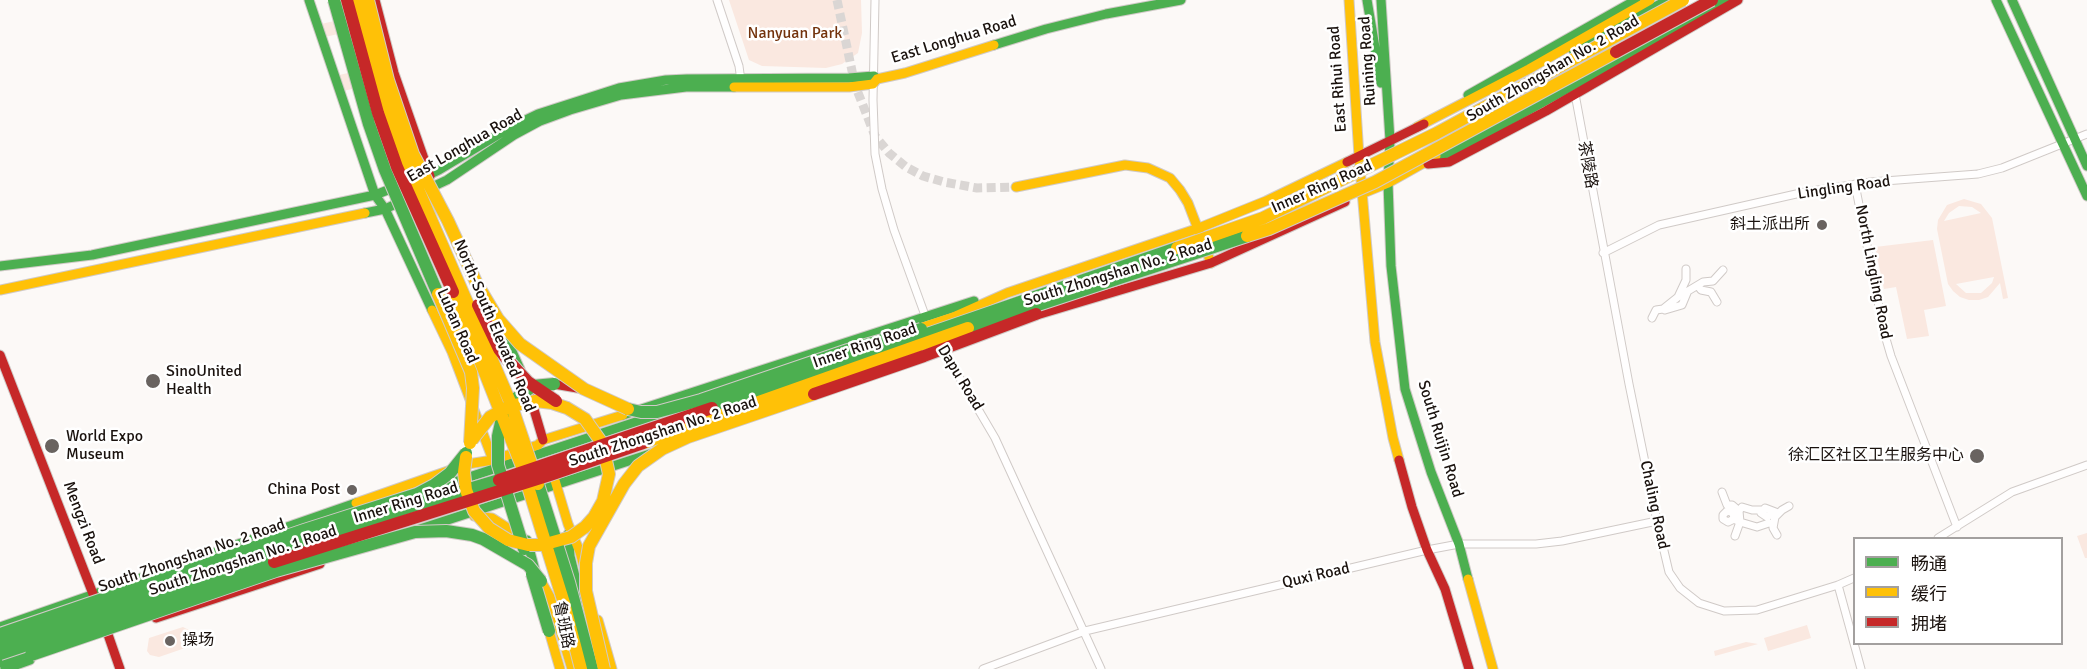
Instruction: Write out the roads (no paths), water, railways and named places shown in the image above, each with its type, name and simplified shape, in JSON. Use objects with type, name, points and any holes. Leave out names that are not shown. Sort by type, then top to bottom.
[{"type":"main road","name":"Luban Road","points":[[309,0],[375,195],[385,209],[452,352],[498,463],[508,498],[527,540],[567,669]]},
{"type":"main road","points":[[334,0],[366,114],[385,170],[471,372],[473,388],[464,472],[466,490],[474,511],[489,528],[508,540],[528,545],[554,543],[571,537],[585,527],[638,466],[662,449],[688,437],[972,339],[1105,283]]},
{"type":"main road","name":"North-South Elevated Road","points":[[347,0],[378,113],[397,167],[459,306],[520,464],[538,518],[581,669]]},
{"type":"main road","name":"North-South Elevated Road","points":[[357,0],[388,108],[407,164],[511,404],[530,458],[569,582],[592,669]]},
{"type":"main road","points":[[368,0],[388,80],[413,154],[439,219],[499,349],[528,382],[585,418],[605,451],[609,474],[607,488],[597,512],[585,574],[586,591],[604,669]]},
{"type":"main road","points":[[375,0],[394,73],[432,180],[513,352],[530,396],[545,446],[547,481]]},
{"type":"main road","name":"East Longhua Road","points":[[0,290],[385,209],[432,180],[540,121],[621,95],[647,90],[741,82],[849,87],[1076,21],[1179,0]]},
{"type":"main road","name":"East Rihui Road","points":[[1349,0],[1359,156]]},
{"type":"main road","points":[[1367,0],[1389,120],[1390,140]]},
{"type":"main road","name":"Ruining Road","points":[[1381,0],[1389,120]]},
{"type":"main road","points":[[1417,127],[1486,84],[1636,0]]},
{"type":"main road","points":[[1417,127],[1650,0]]},
{"type":"main road","name":"South Zhongshan No. 2 Road","points":[[498,463],[538,445],[545,446],[625,425],[928,321],[972,301],[1007,293],[1199,228],[1266,201],[1359,156],[1602,36],[1668,0]]},
{"type":"main road","name":"Inner Ring Road","points":[[0,643],[416,504],[547,465],[1263,218],[1437,133],[1683,0]]},
{"type":"main road","name":"South Zhongshan No. 2 Road","points":[[508,498],[547,481],[579,477],[928,360],[940,344],[1211,263],[1388,183],[1704,0]]},
{"type":"main road","name":"Inner Ring Road","points":[[0,654],[289,557],[550,476],[771,396],[1269,229],[1375,182],[1712,0]]},
{"type":"main road","points":[[1425,162],[1466,146],[1727,0]]},
{"type":"main road","points":[[1425,162],[1449,162],[1575,94],[1738,0]]},
{"type":"main road","points":[[1996,0],[2087,196]]},
{"type":"main road","points":[[2012,0],[2081,137],[2087,166]]},
{"type":"main road","name":"South Ruijin Road","points":[[1390,140],[1388,183],[1391,266],[1406,389],[1431,472],[1459,544],[1493,669]]},
{"type":"main road","points":[[413,154],[448,221],[476,282],[498,319],[520,344],[584,389],[623,408],[641,412],[657,412],[701,400],[906,332],[966,320]]},
{"type":"main road","points":[[1359,156],[1375,342],[1393,438],[1427,550],[1444,590],[1469,669]]},
{"type":"main road","points":[[1016,187],[1125,165],[1148,168],[1170,178],[1180,190],[1199,228],[1211,263]]},
{"type":"main road","name":"East Longhua Road","points":[[0,266],[92,255],[375,195],[432,180]]},
{"type":"main road","name":"South Zhongshan No. 2 Road","points":[[545,446],[578,428],[928,321]]},
{"type":"main road","points":[[547,481],[623,450],[940,344]]},
{"type":"main road","name":"Mengzi Road","points":[[0,355],[120,669]]},
{"type":"main road","points":[[558,669],[498,465],[496,449],[505,410],[527,389],[547,384],[584,389]]},
{"type":"main road","points":[[0,636],[139,586],[417,494],[450,473],[477,432],[490,417],[510,406],[536,401],[567,408]]},
{"type":"main road","points":[[578,428],[625,425]]},
{"type":"main road","points":[[579,477],[623,450]]},
{"type":"main road","points":[[498,463],[519,467],[547,481],[561,501],[580,552],[612,669]]},
{"type":"main road","name":"South Zhongshan No. 1 Road","points":[[0,627],[95,600],[224,548],[457,468],[498,463]]},
{"type":"main road","points":[[589,546],[624,484]]},
{"type":"main road","name":"South Zhongshan No. 1 Road","points":[[0,661],[106,628],[484,500],[508,498]]},
{"type":"main road","name":"South Zhongshan No. 1 Road","points":[[5,669],[106,628],[260,585],[508,498]]},
{"type":"main road","points":[[465,514],[492,519],[527,540]]},
{"type":"main road","points":[[568,524],[570,556],[598,669]]},
{"type":"main road","points":[[419,530],[435,527],[459,531],[520,562],[539,584]]},
{"type":"main road","points":[[0,661],[31,655],[276,571],[415,532],[489,528]]},
{"type":"main road","points":[[446,531],[483,539],[528,565]]},
{"type":"main road","points":[[508,540],[541,581],[550,597],[572,669]]},
{"type":"main road","points":[[139,586],[212,572]]},
{"type":"main road","name":"鲁班路","points":[[539,584],[540,609],[558,669]]},
{"type":"main road","name":"South Zhongshan No. 2 Road","points":[[0,636],[95,600]]},
{"type":"street","points":[[717,0],[739,66],[741,82]]},
{"type":"street","name":"Dapu Road","points":[[875,0],[875,154],[882,189],[904,262],[928,321],[995,438],[1101,669]]},
{"type":"street","name":"茶陵路","points":[[1575,94],[1604,253]]},
{"type":"street","name":"Lingling Road","points":[[1604,253],[1659,225],[1805,192],[1855,184],[1978,174],[2002,168],[2081,137]]},
{"type":"street","name":"North Lingling Road","points":[[1855,184],[1886,340],[1957,527]]},
{"type":"street","name":"Chaling Road","points":[[1604,253],[1657,521],[1669,572],[1680,588],[1700,603],[1724,611],[1757,610],[1853,578]]},
{"type":"street","points":[[1678,297],[1686,280],[1686,269]]},
{"type":"street","points":[[1663,309],[1678,297],[1717,278],[1723,270]]},
{"type":"street","points":[[1698,286],[1701,290],[1711,292],[1717,302]]},
{"type":"street","points":[[1652,318],[1656,310],[1680,307],[1686,300],[1687,293]]},
{"type":"street","points":[[1940,537],[2012,492],[2087,465]]},
{"type":"street","points":[[1722,492],[1728,508]]},
{"type":"street","points":[[1739,511],[1732,505],[1724,512],[1723,519],[1757,527],[1773,524]]},
{"type":"street","points":[[1735,536],[1739,511],[1742,507],[1762,510],[1761,513],[1767,517],[1789,506]]},
{"type":"street","points":[[1752,524],[1753,510]]},
{"type":"street","points":[[1775,512],[1773,524],[1777,535]]},
{"type":"street","name":"Quxi Road","points":[[983,669],[1085,631],[1427,550],[1459,544],[1536,544],[1562,541],[1657,521]]},
{"type":"street","points":[[1838,585],[1853,640]]},
{"type":"street","points":[[1854,645],[1861,669],[1871,666]]},
{"type":"tunnel","points":[[837,0],[855,85],[875,136],[889,153],[906,167],[923,176],[944,182],[977,188],[1016,187]]},
{"type":"place","name":"斜土派出所","points":[[1822,225]]},
{"type":"place","name":"SinoUnited Health","points":[[153,381]]},
{"type":"place","name":"World Expo Museum","points":[[52,446]]},
{"type":"place","name":"徐汇区社区卫生服务中心","points":[[1977,456]]},
{"type":"place","name":"China Post","points":[[352,490]]},
{"type":"place","name":"操场","points":[[170,641]]},
{"type":"park label","name":"Nanyuan Park","points":[[795,34]]}]
